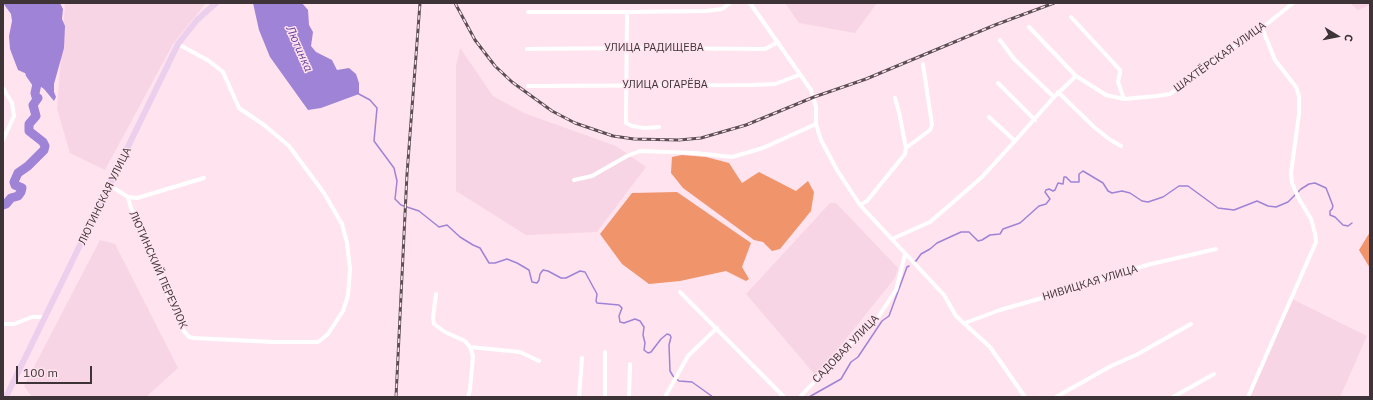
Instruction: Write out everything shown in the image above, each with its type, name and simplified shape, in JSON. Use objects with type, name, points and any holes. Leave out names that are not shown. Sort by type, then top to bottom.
[{"type":"main road","name":"ЛЮТИНСКАЯ УЛИЦА","points":[[6,397],[178,44],[197,20],[216,3]]},
{"type":"street","points":[[528,12],[706,10],[722,9],[730,3]]},
{"type":"street","points":[[750,3],[778,42],[799,75],[811,90],[816,107],[816,124],[821,140],[837,170],[860,205],[944,295],[956,316],[990,347],[1025,397]]},
{"type":"street","name":"ШАХТЁРСКАЯ УЛИЦА","points":[[1029,27],[1076,76],[1106,95],[1124,99],[1170,94],[1248,36],[1262,28],[1293,3]]},
{"type":"street","points":[[627,12],[626,123],[632,126],[644,128],[659,127]]},
{"type":"street","points":[[1071,17],[1120,70],[1118,82],[1124,99]]},
{"type":"street","points":[[1248,397],[1316,242],[1312,219],[1299,199],[1292,183],[1291,173],[1299,114],[1299,96],[1296,87],[1275,60],[1262,28]]},
{"type":"street","points":[[1000,40],[1014,59],[1054,97]]},
{"type":"street","name":"УЛИЦА РАДИЩЕВА","points":[[527,49],[765,49],[778,42]]},
{"type":"street","name":"ЛЮТИНСКИЙ ПЕРЕУЛОК","points":[[110,185],[128,198],[183,330],[189,337],[273,342],[318,342],[328,334],[344,311],[348,296],[350,269],[347,243],[342,224],[324,193],[289,146],[264,125],[239,108],[223,72],[209,61],[178,44]]},
{"type":"street","points":[[906,148],[930,130],[932,125],[923,64]]},
{"type":"street","name":"УЛИЦА ОГАРЁВА","points":[[528,86],[752,86],[776,84],[799,75]]},
{"type":"street","points":[[892,239],[930,222],[982,177],[1058,92],[1076,76]]},
{"type":"street","points":[[998,83],[1034,120]]},
{"type":"street","points":[[3,88],[12,103],[14,116],[3,140]]},
{"type":"street","points":[[1058,92],[1094,127],[1121,146]]},
{"type":"street","points":[[860,205],[867,201],[905,154],[906,148],[899,112],[894,98]]},
{"type":"street","points":[[989,117],[1015,141]]},
{"type":"street","points":[[574,180],[592,176],[627,156],[640,151],[695,153],[732,157],[763,148],[816,124]]},
{"type":"street","points":[[128,198],[137,198],[204,178]]},
{"type":"street","name":"НИВИЦКАЯ УЛИЦА","points":[[965,323],[1000,310],[1147,265],[1216,248]]},
{"type":"street","name":"САДОВАЯ УЛИЦА","points":[[800,397],[847,347],[877,319],[896,290],[905,254]]},
{"type":"street","points":[[680,292],[784,397]]},
{"type":"street","points":[[436,294],[432,318],[434,324],[445,332],[465,341],[470,347],[472,356],[470,390],[468,397]]},
{"type":"street","points":[[3,324],[14,324],[32,317],[46,317]]},
{"type":"street","points":[[1056,397],[1191,324]]},
{"type":"street","points":[[665,397],[688,356],[716,328]]},
{"type":"street","points":[[470,347],[520,352],[539,361]]},
{"type":"street","points":[[604,397],[605,352]]},
{"type":"street","points":[[579,397],[582,358]]},
{"type":"street","points":[[629,397],[630,364]]},
{"type":"street","points":[[1174,397],[1214,374]]},
{"type":"shaded area","points":[[65,3],[206,3],[173,44],[105,170],[70,153],[57,109]]},
{"type":"shaded area","points":[[785,3],[877,3],[855,33],[799,23]]},
{"type":"shaded area","points":[[1350,3],[1370,3],[1370,5],[1358,10]]},
{"type":"shaded area","points":[[460,48],[493,96],[524,113],[616,146],[646,167],[597,232],[526,235],[456,191],[456,66]]},
{"type":"shaded area","points":[[682,155],[706,157],[729,163],[742,183],[759,172],[796,191],[808,181],[814,192],[811,211],[780,249],[772,251],[763,242],[754,240],[683,188],[671,173],[672,157]]},
{"type":"shaded area","points":[[677,192],[751,243],[742,267],[749,279],[746,281],[726,271],[680,281],[649,284],[622,264],[600,234],[632,193]]},
{"type":"shaded area","points":[[830,203],[836,203],[898,268],[895,278],[816,376],[746,294]]},
{"type":"shaded area","points":[[1370,232],[1370,268],[1359,250]]},
{"type":"shaded area","points":[[100,240],[115,244],[178,368],[146,397],[32,397],[24,386]]},
{"type":"shaded area","points":[[1292,299],[1367,336],[1340,397],[1250,397]]},
{"type":"water","points":[[3,3],[60,3],[63,9],[62,19],[65,26],[64,48],[54,84],[54,92],[56,97],[54,101],[44,89],[27,74],[18,70],[10,49],[9,36],[12,21],[11,14]]},
{"type":"water","points":[[253,3],[302,3],[308,10],[309,25],[313,32],[311,46],[316,52],[332,60],[337,70],[349,68],[356,74],[359,83],[359,94],[321,108],[308,110],[270,57],[259,30]]},
{"type":"waterway","points":[[3,205],[6,204],[11,198],[18,196],[21,192],[22,188],[15,185],[14,182],[18,173],[28,166],[44,150],[45,146],[43,142],[29,131],[29,124],[36,116],[33,105],[38,98],[36,97],[35,93],[37,84],[30,74]]},
{"type":"waterway","name":"Лютинка","points":[[357,93],[370,100],[377,108],[374,141],[394,168],[397,181],[395,199],[401,205],[419,211],[439,227],[447,225],[460,237],[480,248],[489,263],[495,263],[507,259],[529,270],[532,282],[537,283],[543,270],[561,278],[566,278],[580,271],[585,272],[597,294],[597,303],[619,305],[622,308],[619,316],[620,322],[624,323],[635,319],[640,321],[644,327],[644,350],[648,353],[651,352],[661,339],[667,334],[670,335],[670,371],[673,376],[679,381],[692,382],[713,397]]},
{"type":"waterway","points":[[915,261],[921,254],[937,243],[961,232],[969,232],[978,241],[990,235],[1000,234],[1003,229],[1020,223],[1039,206],[1046,204],[1050,199],[1045,192],[1046,190],[1055,190],[1058,183],[1063,184],[1064,177],[1071,182],[1079,182],[1079,174],[1083,171],[1103,183],[1108,191],[1112,193],[1122,191],[1130,193],[1142,201],[1148,202],[1163,197],[1179,186],[1188,186],[1218,208],[1234,210],[1257,201],[1268,206],[1276,207],[1288,202],[1301,189],[1309,184],[1315,183],[1326,188],[1333,206],[1330,211],[1330,215],[1335,217],[1343,225],[1348,226],[1352,223]]},
{"type":"waterway","points":[[809,397],[841,379],[851,362],[858,357],[882,321],[889,316],[907,267],[909,266]]},
{"type":"railway","points":[[396,397],[407,174],[420,3]]},
{"type":"railway","points":[[455,3],[475,40],[495,66],[512,82],[552,111],[575,123],[613,136],[634,139],[679,140],[701,138],[746,125],[814,97],[866,79],[995,25],[1054,3]]}]
